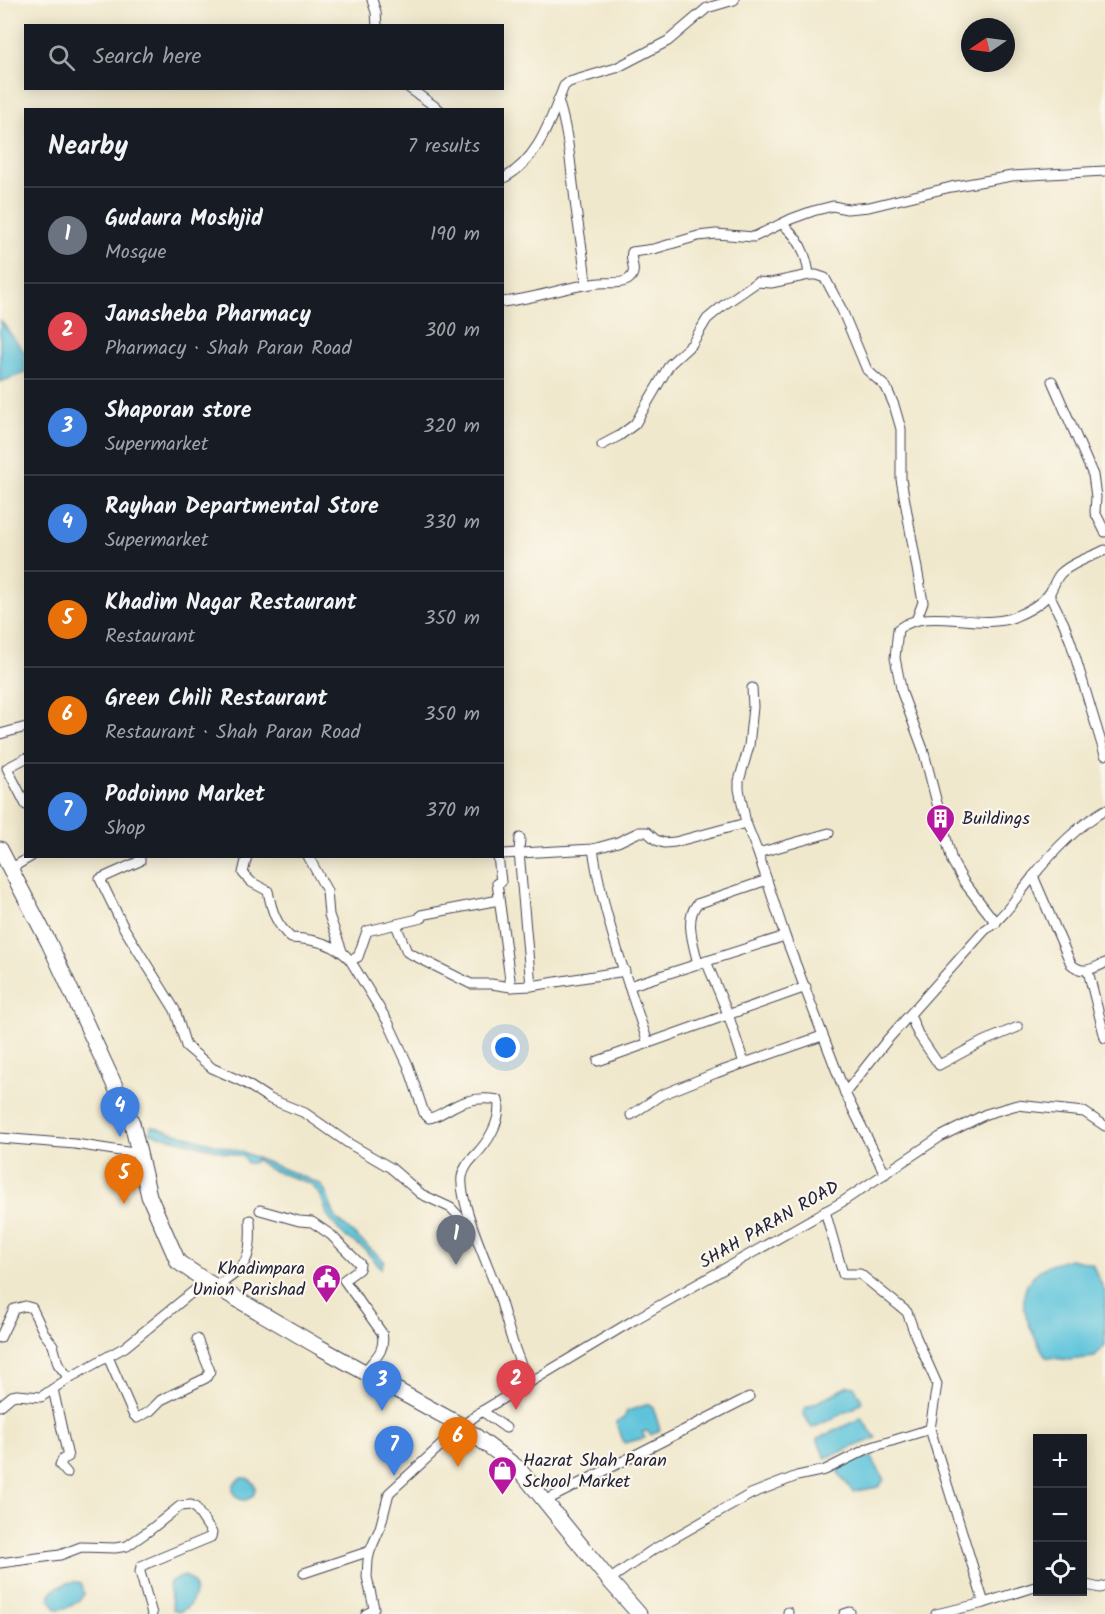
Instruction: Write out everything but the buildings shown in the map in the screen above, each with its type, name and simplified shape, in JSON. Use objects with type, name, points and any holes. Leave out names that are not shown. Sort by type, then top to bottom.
[{"type":"highway","points":[[0,849],[49,943],[132,1123],[149,1196],[178,1262],[211,1284],[462,1426],[518,1468],[638,1614]]},
{"type":"street","points":[[372,0],[377,24]]},
{"type":"street","points":[[504,178],[514,174],[528,159],[546,133],[564,86],[569,82],[616,68],[668,41],[707,8],[734,0]]},
{"type":"street","points":[[412,90],[437,108]]},
{"type":"street","points":[[558,100],[567,128],[586,284]]},
{"type":"street","points":[[504,302],[527,299],[586,284],[623,282],[631,278],[634,268],[632,252],[654,249],[698,236],[717,234],[754,237],[813,211],[834,206],[847,209],[869,207],[951,187],[1012,176],[1105,171]]},
{"type":"street","points":[[782,224],[791,230],[802,249],[809,274]]},
{"type":"street","points":[[602,445],[635,424],[670,364],[692,344],[707,319],[724,304],[757,282],[771,283],[809,274],[825,278],[842,310],[867,370],[886,387],[901,429],[901,480],[923,602],[917,618]]},
{"type":"street","points":[[1052,381],[1093,475],[1096,497],[1095,512],[1105,532]]},
{"type":"street","points":[[996,923],[964,882],[952,861],[922,749],[902,693],[895,658],[895,640],[898,629],[906,622],[917,618],[993,622],[1014,617],[1038,604],[1049,594],[1060,574],[1105,550]]},
{"type":"street","points":[[1049,594],[1071,643],[1105,755]]},
{"type":"street","points":[[752,688],[753,707],[749,747],[739,781],[746,823],[759,853],[785,936],[844,1093],[885,1174]]},
{"type":"street","points":[[0,734],[24,728]]},
{"type":"street","points":[[24,759],[7,768],[24,801]]},
{"type":"street","points":[[844,1093],[985,930],[996,923],[1066,838],[1105,810]]},
{"type":"street","points":[[504,854],[593,849],[618,842],[639,832],[647,832],[656,840],[664,843],[675,842],[746,823]]},
{"type":"street","points":[[759,853],[829,833]]},
{"type":"street","points":[[519,838],[531,986]]},
{"type":"street","points":[[593,849],[599,883],[648,1043]]},
{"type":"street","points":[[10,869],[29,858]]},
{"type":"street","points":[[140,858],[140,861],[100,879],[124,928],[175,1010],[186,1046],[212,1068],[245,1083],[270,1099],[305,1113],[348,1143],[391,1168],[421,1194],[451,1209],[475,1234]]},
{"type":"street","points":[[247,858],[243,873],[251,882],[268,891],[273,914],[279,927],[291,938],[311,939],[342,951]]},
{"type":"street","points":[[309,858],[327,891],[329,915],[342,951],[350,960],[387,1022],[408,1065],[424,1113],[429,1118],[435,1117],[471,1099],[498,1100],[501,1110],[498,1120],[481,1149],[464,1170],[462,1179],[475,1234],[502,1303],[518,1358],[530,1382]]},
{"type":"street","points":[[498,858],[501,882],[497,883],[511,987]]},
{"type":"street","points":[[1033,876],[1071,964],[1078,970],[1088,971],[1105,963]]},
{"type":"street","points":[[744,1063],[728,1014],[702,962],[691,929],[692,913],[697,904],[767,880]]},
{"type":"street","points":[[350,960],[358,957],[367,931],[422,918],[421,915],[499,900]]},
{"type":"street","points":[[396,925],[406,952],[471,984],[531,986],[625,971]]},
{"type":"street","points":[[629,986],[785,936]]},
{"type":"street","points":[[1088,971],[1105,1038]]},
{"type":"street","points":[[598,1061],[806,987]]},
{"type":"street","points":[[910,1015],[918,1034],[939,1065],[982,1042],[1018,1027]]},
{"type":"street","points":[[631,1115],[661,1095],[822,1036]]},
{"type":"street","name":"SHAH PARAN ROAD","points":[[366,1614],[374,1608],[368,1577],[370,1551],[380,1528],[389,1493],[462,1426],[482,1411],[825,1211],[940,1137],[986,1114],[1017,1105],[1084,1112],[1105,1126]]},
{"type":"street","points":[[0,1138],[138,1149]]},
{"type":"street","points":[[261,1210],[299,1221],[312,1222],[331,1235],[360,1264],[360,1269],[344,1280],[382,1333],[384,1342],[383,1349],[364,1372]]},
{"type":"street","points":[[825,1211],[843,1274],[860,1274],[907,1312],[937,1384],[930,1429],[984,1603]]},
{"type":"street","points":[[0,1406],[12,1396],[41,1397],[69,1377],[126,1347],[211,1284],[242,1268],[248,1258],[251,1242],[250,1220]]},
{"type":"street","points":[[0,1338],[14,1309],[25,1306],[33,1308],[44,1333],[53,1345],[58,1364],[69,1377]]},
{"type":"street","points":[[108,1357],[133,1414],[137,1418],[150,1411],[161,1400],[210,1374],[197,1339]]},
{"type":"street","points":[[53,1389],[68,1457],[63,1459],[60,1465],[67,1473]]},
{"type":"street","points":[[545,1501],[749,1397]]},
{"type":"street","points":[[482,1411],[506,1428]]},
{"type":"street","points":[[609,1580],[651,1551],[752,1494],[797,1476],[825,1470],[869,1448],[930,1429]]},
{"type":"street","points":[[0,1563],[60,1555],[81,1547],[127,1546],[180,1506],[191,1505],[195,1507],[212,1533],[211,1537],[141,1566],[140,1572],[152,1614]]},
{"type":"street","points":[[304,1573],[370,1551]]},
{"type":"street","points":[[1087,1585],[1100,1588],[1105,1586]]},
{"type":"street","points":[[936,1614],[984,1603],[1033,1588]]},
{"type":"water","points":[[0,320],[24,352],[24,373],[0,382]]},
{"type":"water","points":[[151,1126],[242,1152],[320,1184],[326,1192],[337,1219],[384,1261],[381,1268],[364,1249],[343,1235],[328,1217],[321,1196],[311,1184],[271,1170],[256,1160],[253,1163],[247,1163],[244,1157],[150,1133]]},
{"type":"water","points":[[1070,1259],[1092,1264],[1105,1292],[1105,1345],[1095,1357],[1069,1360],[1046,1357],[1025,1313],[1025,1290],[1030,1279],[1043,1268]]},
{"type":"water","points":[[848,1386],[854,1386],[862,1401],[855,1408],[812,1428],[803,1413],[804,1409]]},
{"type":"water","points":[[649,1404],[653,1407],[660,1430],[651,1435],[647,1431],[642,1432],[645,1438],[624,1443],[616,1422],[624,1418],[627,1411]]},
{"type":"water","points":[[861,1418],[876,1438],[825,1458],[817,1439]]},
{"type":"water","points":[[871,1456],[884,1480],[878,1487],[853,1492],[837,1471],[840,1464]]},
{"type":"water","points":[[244,1478],[252,1481],[255,1489],[252,1497],[244,1500],[236,1497],[233,1489],[236,1481]]},
{"type":"water","points":[[184,1576],[194,1583],[195,1594],[189,1605],[179,1612],[173,1610],[169,1585],[171,1581]]},
{"type":"water","points":[[78,1582],[82,1585],[84,1594],[72,1605],[56,1609],[49,1598],[50,1595],[57,1587]]},
{"type":"place","name":"Buildings","points":[[941,844]]},
{"type":"place","name":"Rayhan Departmental Store","points":[[120,1137]]},
{"type":"place","name":"Khadim Nagar Restaurant","points":[[124,1204]]},
{"type":"place","name":"Gudaura Moshjid","points":[[456,1265]]},
{"type":"place","name":"Khadimpara Union Parishad","points":[[326,1304]]},
{"type":"place","name":"Janasheba Pharmacy","points":[[516,1410]]},
{"type":"place","name":"Shaporan store","points":[[382,1411]]},
{"type":"place","name":"Green Chili Restaurant","points":[[458,1467]]},
{"type":"place","name":"Podoinno Market","points":[[394,1476]]},
{"type":"place","name":"Hazrat Shah Paran School Market","points":[[502,1496]]}]
